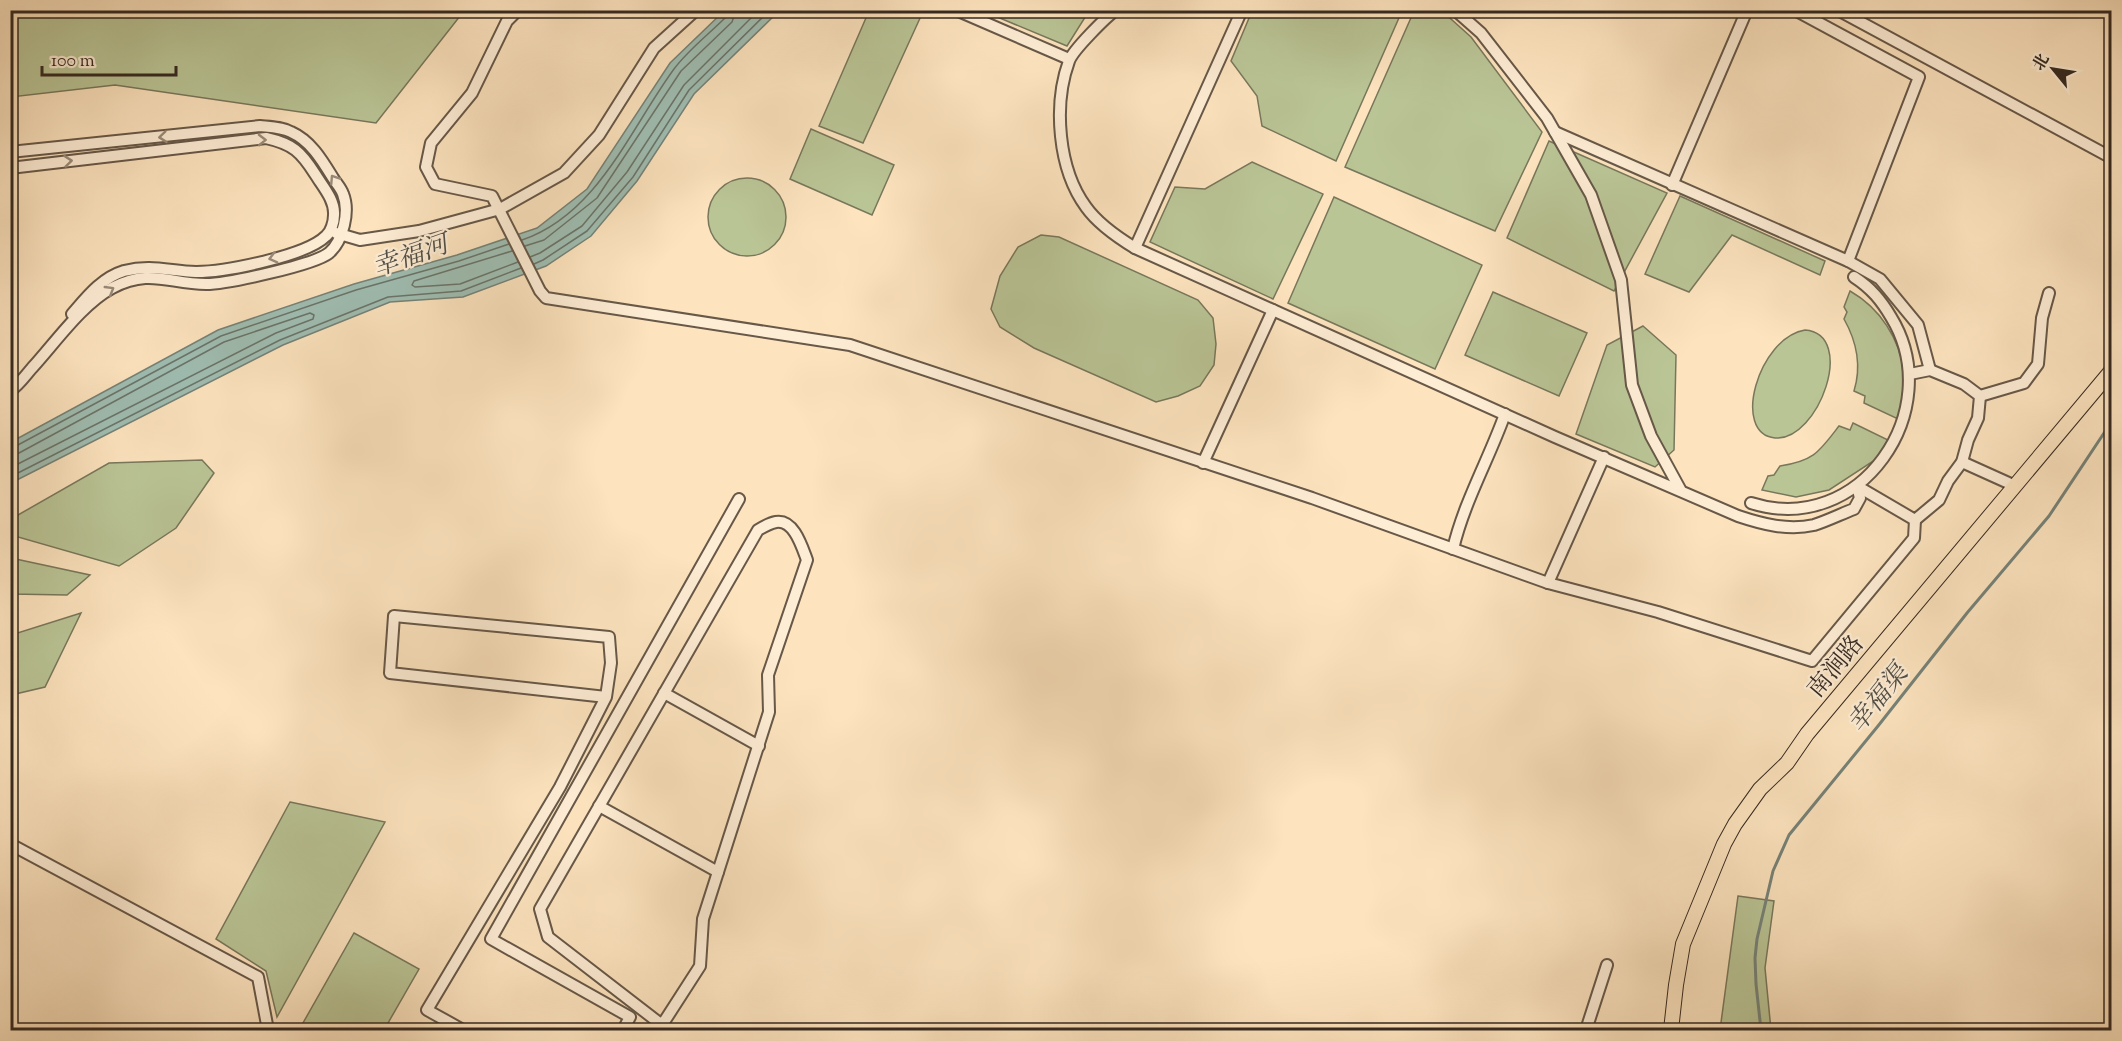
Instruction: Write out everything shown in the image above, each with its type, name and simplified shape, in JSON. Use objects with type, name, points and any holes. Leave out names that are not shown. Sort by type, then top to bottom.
[{"type":"main road","name":"南涧路","points":[[1671,1030],[1683,944],[1698,904],[1735,824],[1760,789],[1786,763],[1807,734],[2013,485],[2112,370]]},
{"type":"street","points":[[518,10],[507,21],[472,93],[431,144],[426,167],[435,184],[492,196],[540,291],[546,298],[850,345],[1312,498],[1548,583],[1658,612],[1812,662],[1914,538],[1915,520],[1939,500],[1948,481],[1962,462],[1968,440],[1978,418],[1980,396]]},
{"type":"street","points":[[10,383],[94,288],[120,272],[152,267],[195,272],[244,266],[309,248],[335,233],[360,240],[503,214],[564,172],[598,135],[654,48],[696,10]]},
{"type":"street","points":[[956,10],[1069,59]]},
{"type":"street","points":[[1116,10],[1107,16],[1069,59],[1060,116],[1061,140],[1075,188],[1086,208],[1116,237],[1135,248],[1505,414],[1738,516],[1764,525],[1789,527],[1813,525],[1854,509],[1860,498],[1857,486]]},
{"type":"street","points":[[1135,248],[1242,10]]},
{"type":"street","points":[[1455,10],[1481,33],[1547,118],[1591,195],[1621,280],[1632,385],[1651,436],[1680,489]]},
{"type":"street","points":[[1672,185],[1747,10]]},
{"type":"street","points":[[1795,10],[1919,77],[1848,261]]},
{"type":"street","points":[[1838,10],[2112,159]]},
{"type":"street","points":[[10,152],[260,126],[284,129],[308,143],[318,154],[344,194],[345,218],[335,233],[329,253],[317,260],[239,280],[206,284],[154,277],[134,280],[111,288],[94,301],[10,391]]},
{"type":"street","points":[[1555,132],[1848,261],[1880,279],[1918,326],[1930,370]]},
{"type":"street","points":[[10,168],[266,138],[294,147],[304,157],[333,204],[335,233]]},
{"type":"street","points":[[1751,503],[1778,510],[1819,506],[1857,486],[1887,455],[1905,417],[1910,374],[1900,332],[1878,296],[1854,277]]},
{"type":"street","points":[[1980,396],[2024,383],[2038,364],[2042,318],[2049,293]]},
{"type":"street","points":[[1203,463],[1273,310]]},
{"type":"street","points":[[1910,374],[1930,370],[1964,384],[1980,396]]},
{"type":"street","points":[[1453,549],[1458,528],[1505,414]]},
{"type":"street","points":[[1548,583],[1604,457]]},
{"type":"street","points":[[1962,462],[2013,485]]},
{"type":"street","points":[[1857,486],[1915,520]]},
{"type":"street","points":[[622,1030],[630,1017],[491,939],[739,500]]},
{"type":"street","points":[[777,522],[786,524],[796,534],[807,560],[768,675],[769,712],[759,746],[703,919],[700,966],[661,1028],[548,937],[540,909],[758,530],[777,522]]},
{"type":"street","points":[[463,1030],[427,1010],[560,787],[606,698],[611,663],[609,637],[394,616],[390,673],[606,698]]},
{"type":"street","points":[[664,693],[759,746]]},
{"type":"street","points":[[599,806],[718,872]]},
{"type":"street","points":[[10,844],[258,977],[268,1030]]},
{"type":"street","points":[[1586,1030],[1607,965]]},
{"type":"green space","points":[[10,11],[464,11],[376,123],[115,85],[11,97]]},
{"type":"green space","points":[[869,11],[909,11],[921,16],[863,143],[819,126]]},
{"type":"green space","points":[[983,11],[1089,11],[1067,46]]},
{"type":"green space","points":[[1252,11],[1402,11],[1336,161],[1262,126],[1257,96],[1231,61]]},
{"type":"green space","points":[[1414,11],[1442,11],[1471,37],[1542,132],[1495,231],[1345,167]]},
{"type":"green space","points":[[811,129],[894,165],[872,215],[790,179]]},
{"type":"green space","points":[[1549,141],[1667,193],[1614,291],[1507,238]]},
{"type":"green space","points":[[1252,162],[1323,194],[1273,299],[1150,242],[1175,187],[1205,189]]},
{"type":"green space","points":[[747,178],[762,181],[774,190],[783,202],[786,217],[783,232],[774,244],[762,253],[747,256],[732,253],[720,244],[711,232],[708,217],[711,202],[720,190],[732,181]]},
{"type":"green space","points":[[1680,196],[1825,261],[1820,275],[1732,235],[1689,292],[1645,274]]},
{"type":"green space","points":[[1334,197],[1482,265],[1435,369],[1288,303]]},
{"type":"green space","points":[[1041,235],[1059,237],[1198,300],[1213,318],[1216,344],[1214,365],[1200,386],[1178,396],[1156,402],[1034,348],[1000,327],[991,309],[1000,276],[1018,247]]},
{"type":"green space","points":[[1850,291],[1871,306],[1879,315],[1898,348],[1904,379],[1898,419],[1864,403],[1865,396],[1854,391],[1858,372],[1857,354],[1844,319],[1847,312],[1844,307]]},
{"type":"green space","points":[[1493,292],[1587,333],[1559,396],[1465,355]]},
{"type":"green space","points":[[1643,326],[1676,355],[1674,450],[1655,467],[1576,434],[1607,345]]},
{"type":"green space","points":[[1805,330],[1820,336],[1828,349],[1830,367],[1826,387],[1818,406],[1806,423],[1791,434],[1775,438],[1762,433],[1755,421],[1753,404],[1756,386],[1763,367],[1774,350],[1788,337]]},
{"type":"green space","points":[[1853,423],[1888,440],[1875,460],[1829,490],[1796,497],[1762,490],[1768,476],[1774,475],[1780,466],[1801,461],[1815,454],[1839,426],[1850,430]]},
{"type":"green space","points":[[202,460],[214,473],[176,528],[119,566],[11,535],[11,519],[109,463]]},
{"type":"green space","points":[[11,558],[90,575],[67,595],[11,594]]},
{"type":"green space","points":[[81,613],[45,687],[11,695],[11,635]]},
{"type":"green space","points":[[290,802],[385,822],[277,1017],[266,971],[216,939]]},
{"type":"green space","points":[[1738,896],[1774,901],[1765,968],[1771,1030],[1720,1030]]},
{"type":"green space","points":[[354,933],[419,969],[384,1030],[299,1030]]},
{"type":"water","points":[[724,11],[779,11],[694,94],[637,181],[591,236],[546,266],[463,297],[390,302],[283,345],[11,483],[11,442],[218,330],[354,284],[457,255],[537,228],[587,189],[670,63]]},
{"type":"waterway","name":"幸福渠","points":[[1761,1030],[1756,984],[1757,939],[1773,871],[1789,835],[1967,613],[2049,516],[2112,421]]},
{"type":"water label","name":"幸福河","points":[[410,255]]}]
